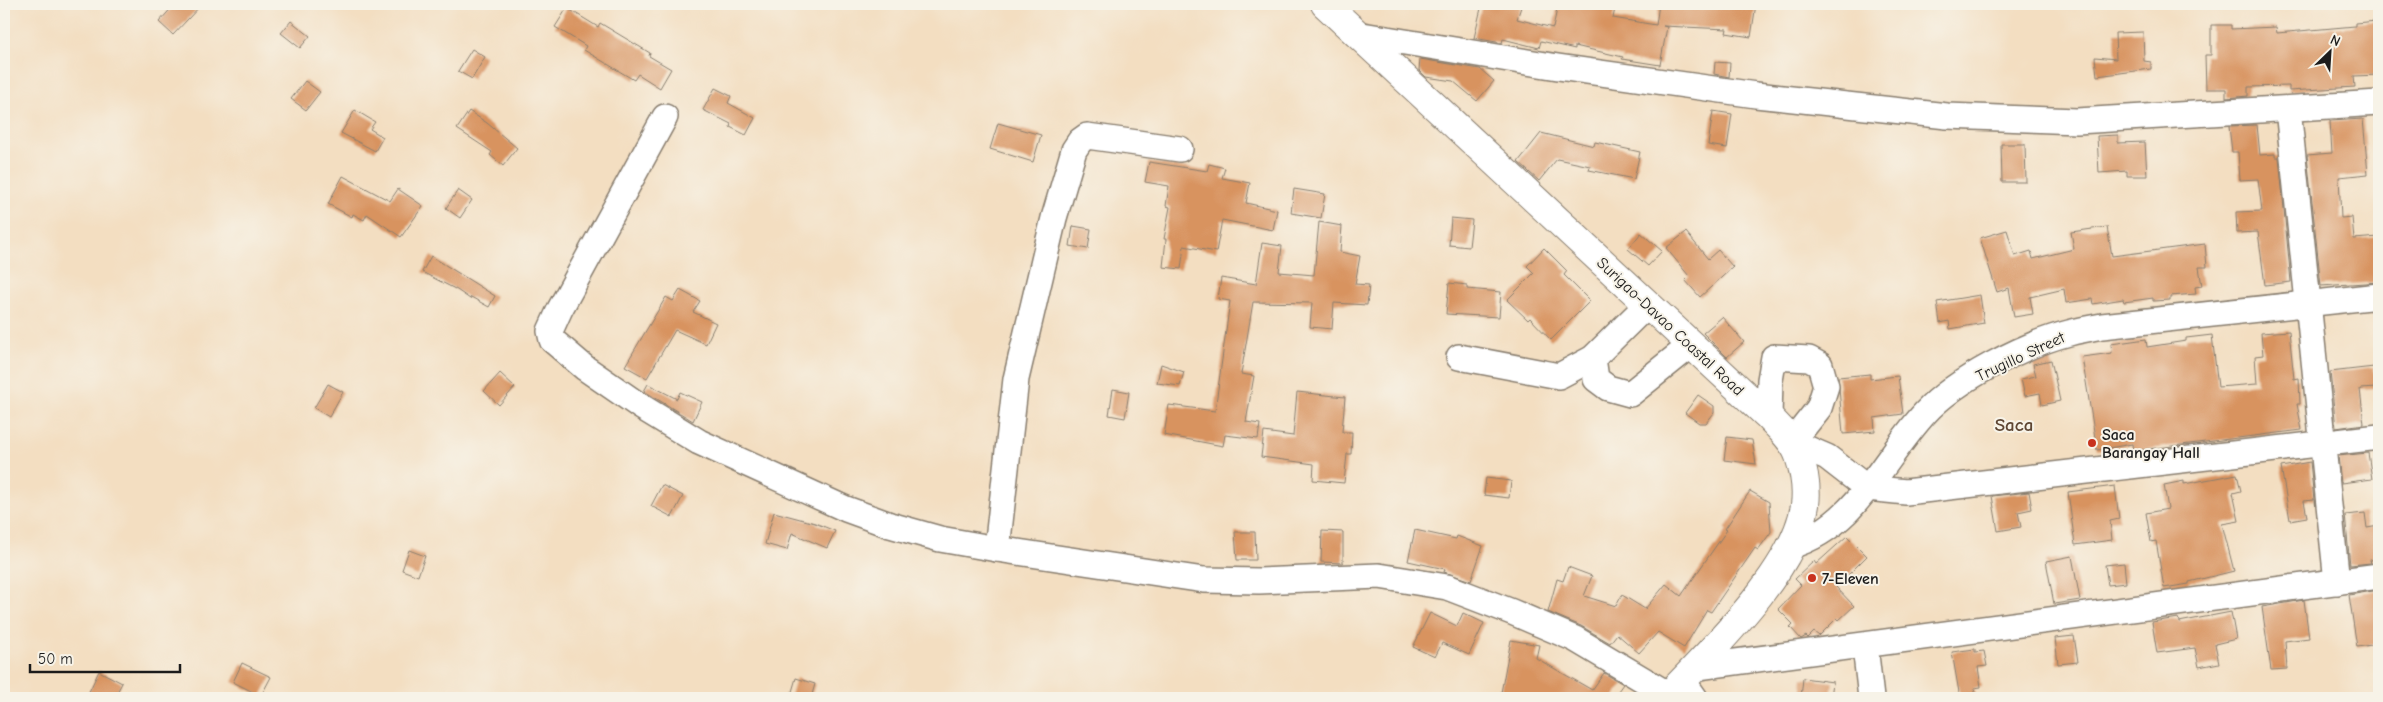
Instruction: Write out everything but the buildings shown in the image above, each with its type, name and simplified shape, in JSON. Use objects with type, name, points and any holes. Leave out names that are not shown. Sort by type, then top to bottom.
[{"type":"highway","name":"Surigao-Davao Coastal Road","points":[[1325,4],[1769,417],[1792,442],[1799,455],[1803,470],[1805,504],[1802,518],[1790,546],[1768,583],[1682,688]]},
{"type":"street","points":[[1356,34],[1686,85],[1947,116],[2077,121],[2379,103]]},
{"type":"street","points":[[2288,109],[2337,582]]},
{"type":"street","points":[[665,116],[560,309],[552,326],[552,340],[585,368],[640,406],[699,442],[846,509],[890,525],[940,539],[1204,580],[1259,581],[1379,576],[1447,587],[1575,639],[1682,688],[1865,646],[2379,576]]},
{"type":"street","points":[[997,549],[1016,379],[1054,218],[1074,150],[1080,141],[1088,136],[1180,149]]},
{"type":"street","name":"Trugillo Street","points":[[1790,546],[1821,534],[1839,521],[1926,412],[1977,374],[2032,347],[2068,333],[2102,326],[2379,296]]},
{"type":"street","points":[[1458,357],[1559,376],[1593,358],[1648,304]]},
{"type":"street","points":[[1593,358],[1596,379],[1608,388],[1630,394],[1691,345]]},
{"type":"street","points":[[1769,417],[1770,380],[1774,357],[1809,358],[1820,365],[1826,386],[1819,408],[1792,442],[1827,457],[1867,488],[1922,492],[2379,437]]},
{"type":"street","points":[[1865,646],[1871,698]]},
{"type":"place","name":"Saca Barangay Hall","points":[[2092,443]]},
{"type":"place","name":"7-Eleven","points":[[1812,578]]},
{"type":"district","name":"Saca","points":[[2014,424]]}]
